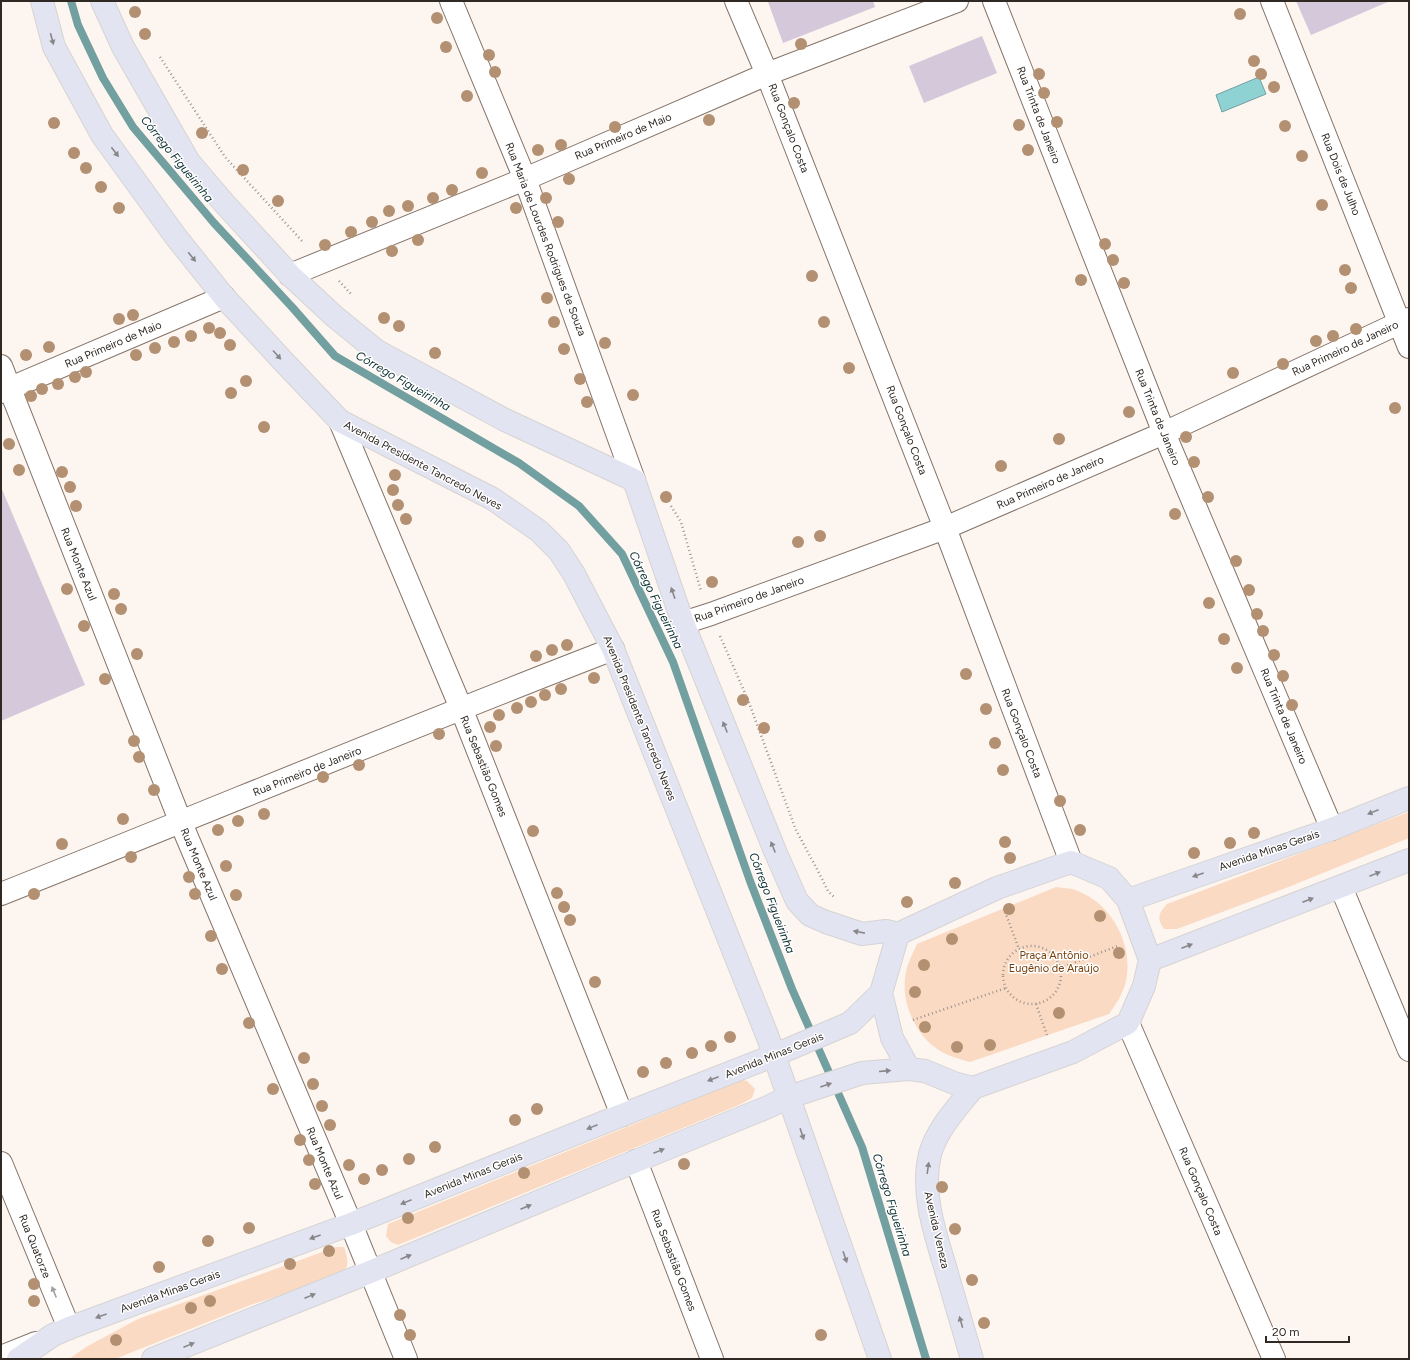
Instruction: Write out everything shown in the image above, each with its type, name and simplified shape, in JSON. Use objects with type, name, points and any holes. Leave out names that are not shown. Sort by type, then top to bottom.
[{"type":"main road","name":"Avenida Presidente Tancredo Neves","points":[[42,1],[54,47],[102,134],[176,237],[224,297],[340,421],[493,499],[539,531],[559,551],[574,574],[613,649],[775,1055],[789,1097]]},
{"type":"main road","points":[[102,1],[124,47],[190,162],[224,203],[290,274],[334,316],[377,351],[505,420],[634,480],[683,623],[775,851],[797,902],[810,915],[862,934],[886,931],[898,934],[997,888],[1071,862],[1109,878],[1128,900],[1150,960],[1144,986],[1128,1023],[1073,1052],[973,1088],[954,1083],[925,1071],[909,1069],[862,1073],[789,1097],[370,1272],[153,1359]]},
{"type":"main road","name":"Avenida Minas Gerais","points":[[1128,900],[1332,829],[1409,798]]},
{"type":"main road","points":[[1150,960],[1409,860]]},
{"type":"main road","points":[[898,934],[881,993],[892,1038],[909,1069]]},
{"type":"main road","name":"Avenida Minas Gerais","points":[[18,1359],[61,1332],[351,1224],[775,1055],[850,1023],[881,993]]},
{"type":"main road","name":"Avenida Veneza","points":[[972,1359],[934,1227],[928,1202],[926,1182],[930,1154],[937,1137],[948,1120],[973,1088]]},
{"type":"main road","points":[[789,1097],[880,1359]]},
{"type":"street","name":"Rua Maria de Lourdes Rodrigues de Souza","points":[[451,1],[525,179],[634,480]]},
{"type":"street","name":"Rua Gonçalo Costa","points":[[736,1],[767,74],[945,528],[1071,862]]},
{"type":"street","name":"Rua Primeiro de Maio","points":[[290,274],[525,179],[767,74],[957,1]]},
{"type":"street","name":"Rua Trinta de Janeiro","points":[[994,1],[1164,433],[1332,829]]},
{"type":"street","name":"Rua Dois de Julho","points":[[1272,1],[1404,321],[1409,347]]},
{"type":"street","name":"Rua Primeiro de Maio","points":[[5,390],[224,297]]},
{"type":"street","name":"Rua Primeiro de Janeiro","points":[[683,623],[945,528],[1164,433],[1404,321]]},
{"type":"street","name":"Rua Monte Azul","points":[[1,366],[5,390],[181,823],[351,1224],[406,1359]]},
{"type":"street","name":"Rua Sebastião Gomes","points":[[340,421],[461,708],[622,1115]]},
{"type":"street","name":"Rua Primeiro de Janeiro","points":[[1,894],[181,823],[461,708],[613,649]]},
{"type":"street","points":[[1341,887],[1409,1050]]},
{"type":"street","name":"Rua Gonçalo Costa","points":[[1128,1023],[1274,1359]]},
{"type":"street","name":"Rua Sebastião Gomes","points":[[636,1161],[712,1359]]},
{"type":"street","name":"Rua Quatorze","points":[[1,1163],[61,1332]]},
{"type":"street","name":"Avenida Minas Gerais","points":[[1,1357],[61,1332]]},
{"type":"path","points":[[1004,907],[1019,949]]},
{"type":"path","points":[[1027,946],[1036,946],[1044,949],[1056,960],[1060,968],[1058,987],[1045,1001],[1036,1004],[1027,1004],[1018,1001],[1011,996],[1006,988],[1003,980],[1006,962],[1019,949],[1027,946]]},
{"type":"path","points":[[1060,968],[1119,946]]},
{"type":"path","points":[[912,1020],[1006,988]]},
{"type":"path","points":[[1036,1004],[1047,1037]]},
{"type":"green space","points":[[1409,812],[1409,838],[1286,888],[1177,929],[1164,929],[1160,922],[1160,913],[1167,904]]},
{"type":"green space","name":"Praça Antônio Eugênio de Araújo","points":[[1056,887],[1072,889],[1086,895],[1098,903],[1108,913],[1122,938],[1128,967],[1126,981],[1117,1003],[1109,1014],[970,1062],[942,1052],[933,1046],[925,1038],[913,1020],[906,999],[905,978],[917,944]]},
{"type":"green space","points":[[742,1080],[747,1081],[755,1089],[752,1098],[739,1105],[398,1245],[391,1242],[386,1236],[388,1224]]},
{"type":"green space","points":[[336,1247],[344,1247],[347,1259],[346,1269],[341,1276],[253,1304],[115,1359],[69,1359],[86,1347],[138,1319]]},
{"type":"water","points":[[1259,77],[1266,94],[1222,112],[1216,95]]},
{"type":"building","points":[[873,1],[875,7],[783,43],[768,2]]},
{"type":"building","points":[[1296,1],[1390,1],[1311,35]]},
{"type":"building","points":[[982,36],[997,73],[924,103],[909,66]]},
{"type":"building","points":[[1,487],[85,685],[1,721]]},
{"type":"waterway","name":"Córrego Figueirinha","points":[[71,1],[78,25],[103,78],[133,127],[214,223],[335,356],[519,463],[579,506],[622,554],[673,662],[750,881],[792,989],[862,1147],[926,1359]]}]
